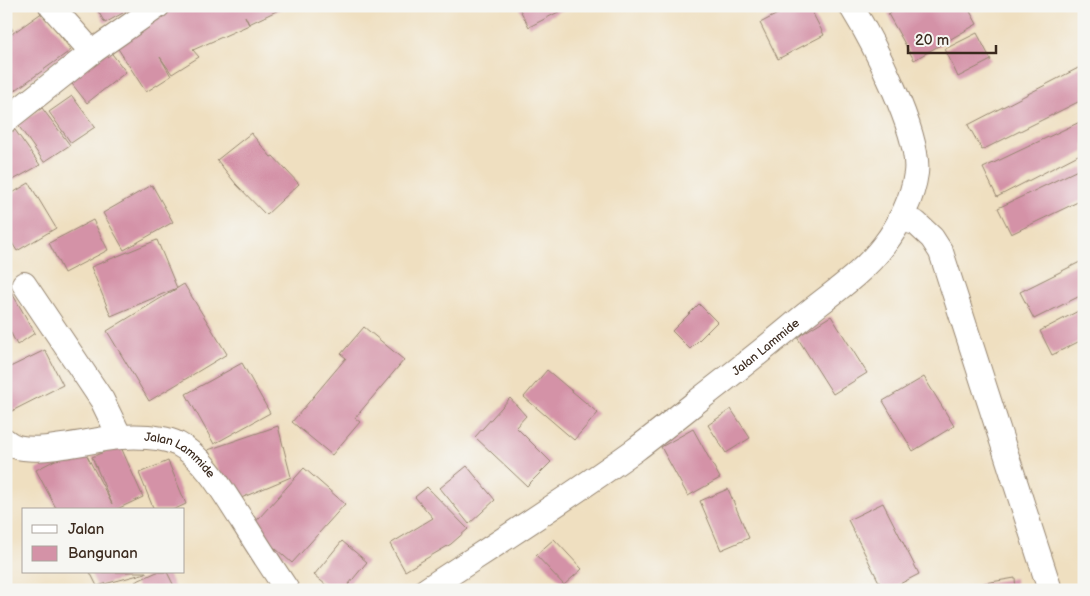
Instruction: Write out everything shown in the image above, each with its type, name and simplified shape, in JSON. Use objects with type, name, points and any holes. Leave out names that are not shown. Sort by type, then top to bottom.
[{"type":"street","points":[[51,6],[92,52]]},
{"type":"street","points":[[6,120],[92,52],[158,6]]},
{"type":"street","name":"Jalan Lammide","points":[[426,590],[534,520],[636,449],[727,378],[818,303],[860,272],[885,245],[900,219],[910,195],[916,172],[915,148],[901,107],[865,29],[852,6]]},
{"type":"street","points":[[900,219],[916,223],[932,238],[941,252],[1050,590]]},
{"type":"street","points":[[24,284],[102,400],[120,436]]},
{"type":"street","name":"Jalan Lammide","points":[[9,444],[42,449],[120,436],[162,439],[178,444],[190,452],[215,480],[287,590]]},
{"type":"building","points":[[95,6],[129,6],[130,9],[105,23]]},
{"type":"building","points":[[175,6],[287,6],[249,24],[245,16],[249,25],[193,50],[199,57],[172,74],[160,57],[171,76],[146,92],[115,44],[161,12]]},
{"type":"building","points":[[518,6],[570,6],[529,27]]},
{"type":"building","points":[[793,6],[809,6],[824,35],[778,59],[760,23]]},
{"type":"building","points":[[902,6],[967,6],[977,24],[914,60],[888,14]]},
{"type":"building","points":[[43,12],[71,50],[6,97],[6,74],[10,78],[6,73],[6,38]]},
{"type":"building","points":[[6,21],[13,30],[6,36]]},
{"type":"building","points":[[977,33],[991,60],[958,77],[945,49]]},
{"type":"building","points":[[109,50],[126,72],[87,103],[69,80]]},
{"type":"building","points":[[1084,65],[1084,99],[982,150],[968,125]]},
{"type":"building","points":[[72,96],[95,127],[71,143],[49,112]]},
{"type":"building","points":[[42,108],[70,145],[44,162],[18,125]]},
{"type":"building","points":[[1084,120],[1084,152],[997,197],[983,168]]},
{"type":"building","points":[[15,130],[40,165],[6,184],[6,135]]},
{"type":"building","points":[[251,133],[271,157],[273,156],[299,184],[266,215],[236,184],[217,160]]},
{"type":"building","points":[[1084,167],[1084,199],[1011,234],[998,208]]},
{"type":"building","points":[[29,183],[56,228],[17,251],[6,233],[6,197]]},
{"type":"building","points":[[152,185],[173,222],[124,250],[103,213]]},
{"type":"building","points":[[93,220],[108,250],[64,273],[49,243]]},
{"type":"building","points":[[157,240],[177,288],[111,316],[91,267]]},
{"type":"building","points":[[1084,260],[1084,294],[1034,319],[1020,292]]},
{"type":"building","points":[[184,284],[227,354],[149,401],[107,331]]},
{"type":"building","points":[[9,288],[35,333],[17,345],[6,323],[6,290]]},
{"type":"building","points":[[699,304],[717,322],[690,349],[672,331]]},
{"type":"building","points":[[1084,308],[1084,339],[1052,355],[1040,331]]},
{"type":"building","points":[[831,316],[867,373],[833,394],[797,337]]},
{"type":"building","points":[[364,327],[404,360],[355,418],[360,422],[332,455],[292,422],[346,358],[341,354]]},
{"type":"building","points":[[45,350],[63,385],[6,414],[6,369]]},
{"type":"building","points":[[242,363],[270,413],[214,444],[186,394]]},
{"type":"building","points":[[547,370],[598,413],[574,440],[524,397]]},
{"type":"building","points":[[924,377],[954,426],[913,451],[883,401]]},
{"type":"building","points":[[510,398],[526,416],[516,427],[551,462],[527,486],[475,437]]},
{"type":"building","points":[[731,409],[750,438],[726,453],[708,425]]},
{"type":"building","points":[[278,426],[291,477],[234,501],[208,450]]},
{"type":"building","points":[[693,429],[720,478],[688,496],[661,447]]},
{"type":"building","points":[[120,445],[143,497],[119,508],[56,508],[36,470],[82,446],[112,504],[92,457]]},
{"type":"building","points":[[168,461],[186,504],[177,508],[153,508],[139,473]]},
{"type":"building","points":[[467,466],[495,500],[469,524],[440,488]]},
{"type":"building","points":[[304,468],[345,504],[292,563],[251,527]]},
{"type":"building","points":[[427,487],[468,529],[451,544],[405,571],[390,544],[433,518],[415,497]]},
{"type":"building","points":[[728,489],[749,538],[721,550],[700,501]]},
{"type":"building","points":[[883,503],[919,574],[888,590],[883,590],[848,520]]},
{"type":"building","points":[[554,539],[582,569],[564,585],[536,555]]},
{"type":"building","points":[[342,541],[367,562],[344,590],[332,590],[314,575]]},
{"type":"building","points":[[91,574],[142,574],[97,586]]},
{"type":"building","points":[[153,574],[168,574],[176,590],[139,590],[135,582]]},
{"type":"building","points":[[1015,578],[1016,590],[979,590],[979,584]]}]
